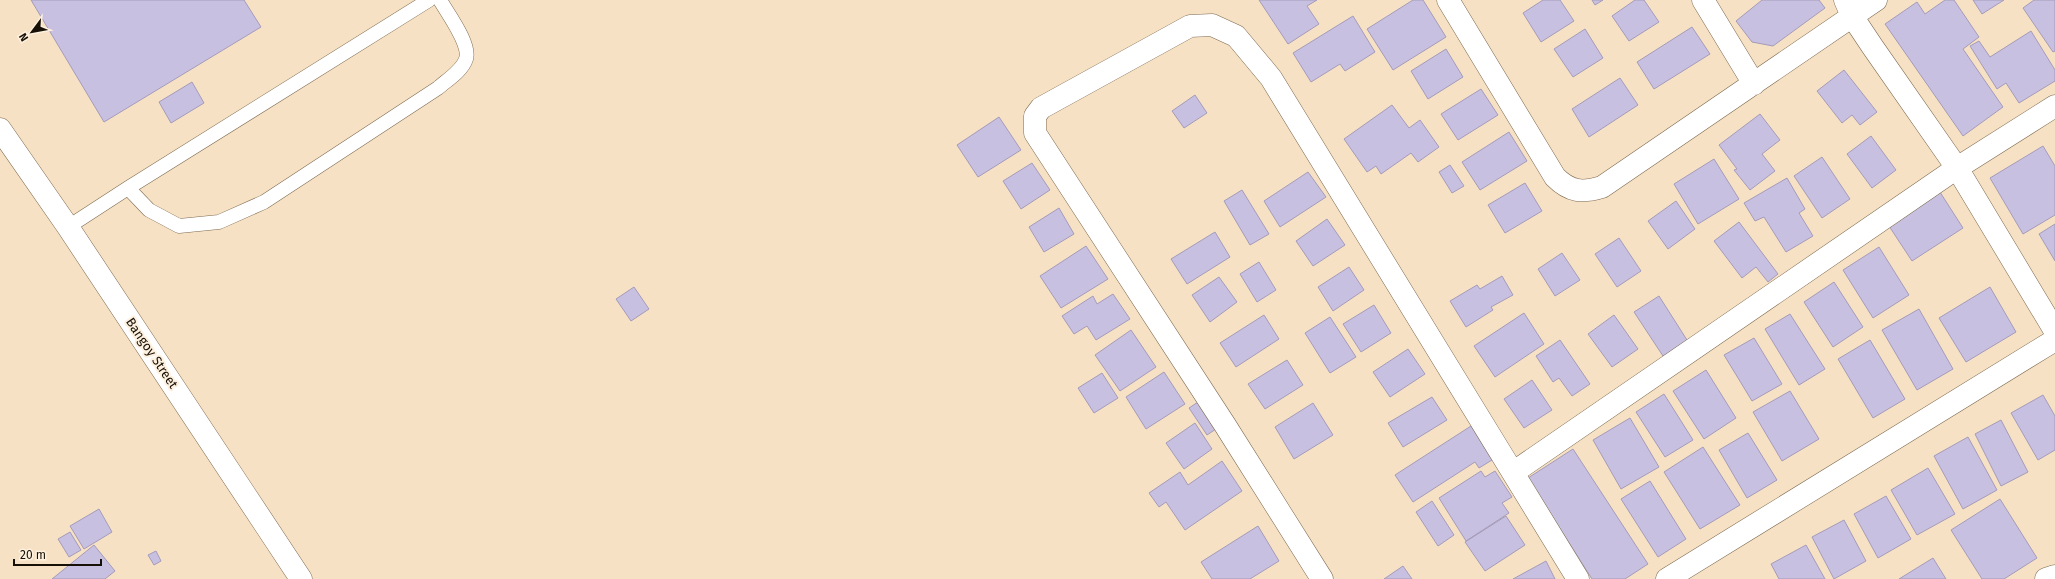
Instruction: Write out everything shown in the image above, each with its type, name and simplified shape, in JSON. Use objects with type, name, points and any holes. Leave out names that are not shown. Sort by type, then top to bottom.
[{"type":"street","points":[[1448,0],[1555,178],[1566,187],[1580,190],[1602,187],[1754,84],[1848,8],[1876,0]]},
{"type":"street","points":[[1703,0],[1754,84]]},
{"type":"street","points":[[1848,8],[1957,168],[2055,331]]},
{"type":"street","points":[[1322,579],[1221,418],[1035,133],[1035,116],[1041,108],[1190,26],[1212,26],[1236,36],[1271,78],[1514,472],[1578,579]]},
{"type":"street","points":[[1514,472],[1957,168],[2055,106]]},
{"type":"street","name":"Bangoy Street","points":[[0,129],[68,227],[301,579]]},
{"type":"street","points":[[1667,579],[2055,340]]},
{"type":"street","points":[[2046,579],[2055,576]]},
{"type":"lane","points":[[68,227],[429,0]]},
{"type":"lane","points":[[128,188],[149,210],[179,226],[219,222],[264,202],[438,88],[458,70],[466,58],[466,44],[440,0]]},
{"type":"building","points":[[31,0],[244,0],[261,27],[104,122]]},
{"type":"building","points":[[1259,0],[1317,0],[1307,6],[1319,24],[1288,44]]},
{"type":"building","points":[[1413,0],[1423,0],[1446,37],[1393,70],[1367,29]]},
{"type":"building","points":[[1543,0],[1560,0],[1574,21],[1541,42],[1523,13]]},
{"type":"building","points":[[1592,0],[1603,0],[1595,5]]},
{"type":"building","points":[[1635,0],[1644,0],[1659,22],[1629,41],[1612,16]]},
{"type":"building","points":[[1762,0],[1819,0],[1825,8],[1773,46],[1752,42],[1736,21]]},
{"type":"building","points":[[1945,0],[1954,0],[1979,37],[1963,49],[2003,107],[1963,136],[1885,24],[1917,2],[1925,14]]},
{"type":"building","points":[[1973,0],[2004,0],[1982,14]]},
{"type":"building","points":[[2034,0],[2055,0],[2055,51],[2053,52],[2023,8]]},
{"type":"building","points":[[1353,16],[1375,52],[1345,71],[1340,64],[1311,82],[1293,53]]},
{"type":"building","points":[[1692,27],[1710,54],[1654,89],[1637,62]]},
{"type":"building","points":[[1585,29],[1603,58],[1573,77],[1554,49]]},
{"type":"building","points":[[2031,31],[2055,70],[2055,81],[2019,103],[2006,83],[1997,89],[1970,46],[1979,41],[1990,57]]},
{"type":"building","points":[[1446,49],[1463,77],[1428,99],[1411,71]]},
{"type":"building","points":[[1844,70],[1877,112],[1860,125],[1852,115],[1842,123],[1817,91]]},
{"type":"building","points":[[1620,78],[1638,105],[1589,137],[1572,109]]},
{"type":"building","points":[[192,82],[204,103],[171,123],[159,102]]},
{"type":"building","points":[[1481,89],[1498,115],[1458,140],[1441,114]]},
{"type":"building","points":[[1195,95],[1207,113],[1184,128],[1172,111]]},
{"type":"building","points":[[1392,105],[1409,128],[1420,120],[1439,147],[1418,162],[1411,153],[1381,174],[1376,166],[1367,172],[1344,139]]},
{"type":"building","points":[[1760,114],[1780,140],[1762,154],[1775,171],[1750,190],[1734,170],[1737,169],[1719,145]]},
{"type":"building","points":[[999,117],[1021,150],[978,177],[957,145]]},
{"type":"building","points":[[1509,132],[1527,161],[1480,190],[1462,162]]},
{"type":"building","points":[[1871,136],[1896,170],[1872,188],[1847,154]]},
{"type":"building","points":[[2043,146],[2055,166],[2055,215],[2023,234],[1990,178]]},
{"type":"building","points":[[1822,157],[1850,199],[1822,218],[1794,176]]},
{"type":"building","points":[[1714,159],[1739,199],[1698,224],[1674,184]]},
{"type":"building","points":[[1032,163],[1050,190],[1021,209],[1003,181]]},
{"type":"building","points":[[1450,165],[1464,186],[1452,193],[1439,172]]},
{"type":"building","points":[[1308,172],[1326,197],[1280,227],[1264,201]]},
{"type":"building","points":[[1787,178],[1805,209],[1799,213],[1813,236],[1786,252],[1764,217],[1755,221],[1744,203]]},
{"type":"building","points":[[1525,183],[1542,211],[1505,233],[1488,205]]},
{"type":"building","points":[[1938,189],[1963,228],[1912,261],[1887,223]]},
{"type":"building","points":[[1242,190],[1269,234],[1250,245],[1224,201]]},
{"type":"building","points":[[1676,201],[1695,229],[1668,249],[1648,221]]},
{"type":"building","points":[[1059,208],[1074,234],[1044,252],[1029,227]]},
{"type":"building","points":[[1327,219],[1345,245],[1313,266],[1296,241]]},
{"type":"building","points":[[1739,222],[1778,274],[1768,282],[1756,267],[1742,278],[1714,241]]},
{"type":"building","points":[[2055,224],[2055,261],[2039,234]]},
{"type":"building","points":[[1215,232],[1230,257],[1187,284],[1171,259]]},
{"type":"building","points":[[1619,238],[1641,271],[1617,287],[1595,254]]},
{"type":"building","points":[[1086,246],[1108,279],[1061,308],[1040,276]]},
{"type":"building","points":[[1879,247],[1909,295],[1873,318],[1843,270]]},
{"type":"building","points":[[1562,253],[1580,280],[1555,296],[1538,269]]},
{"type":"building","points":[[1259,262],[1276,290],[1257,302],[1240,274]]},
{"type":"building","points":[[1349,267],[1364,290],[1333,311],[1318,287]]},
{"type":"building","points":[[1502,276],[1513,295],[1491,307],[1493,310],[1466,327],[1450,301],[1477,285],[1480,289]]},
{"type":"building","points":[[1219,277],[1237,302],[1210,322],[1192,295]]},
{"type":"building","points":[[1834,282],[1863,327],[1833,347],[1804,302]]},
{"type":"building","points":[[634,287],[649,309],[631,321],[616,299]]},
{"type":"building","points":[[1990,287],[2016,332],[1966,362],[1939,318]]},
{"type":"building","points":[[1113,294],[1130,319],[1096,340],[1087,326],[1074,334],[1062,316],[1093,296],[1097,304]]},
{"type":"building","points":[[1659,296],[1687,340],[1663,356],[1634,312]]},
{"type":"building","points":[[1374,305],[1391,333],[1361,352],[1343,324]]},
{"type":"building","points":[[1919,309],[1953,369],[1917,390],[1882,330]]},
{"type":"building","points":[[1524,313],[1544,344],[1495,377],[1474,346]]},
{"type":"building","points":[[1790,314],[1825,369],[1799,385],[1765,329]]},
{"type":"building","points":[[1264,315],[1279,339],[1236,367],[1220,343]]},
{"type":"building","points":[[1614,315],[1638,349],[1612,367],[1588,334]]},
{"type":"building","points":[[1330,317],[1356,357],[1330,373],[1305,333]]},
{"type":"building","points":[[1131,330],[1156,367],[1120,391],[1095,355]]},
{"type":"building","points":[[1754,338],[1782,384],[1752,401],[1724,355]]},
{"type":"building","points":[[1560,340],[1590,384],[1572,396],[1559,378],[1553,382],[1536,356]]},
{"type":"building","points":[[1870,340],[1905,399],[1873,418],[1838,359]]},
{"type":"building","points":[[1408,349],[1425,374],[1390,397],[1373,372]]},
{"type":"building","points":[[1287,360],[1303,385],[1265,409],[1248,384]]},
{"type":"building","points":[[1706,370],[1736,418],[1704,439],[1673,391]]},
{"type":"building","points":[[1164,372],[1185,404],[1146,429],[1126,397]]},
{"type":"building","points":[[1102,373],[1118,398],[1094,413],[1078,388]]},
{"type":"building","points":[[1532,380],[1552,410],[1524,428],[1504,399]]},
{"type":"building","points":[[1790,391],[1819,439],[1782,461],[1753,412]]},
{"type":"building","points":[[1664,394],[1693,440],[1665,457],[1636,412]]},
{"type":"building","points":[[2043,395],[2055,416],[2055,450],[2038,460],[2011,413]]},
{"type":"building","points":[[1432,397],[1447,420],[1403,447],[1388,423]]},
{"type":"building","points":[[1204,398],[1222,425],[1207,435],[1189,408]]},
{"type":"building","points":[[1313,403],[1333,435],[1294,459],[1275,427]]},
{"type":"building","points":[[1630,418],[1659,467],[1621,489],[1593,440]]},
{"type":"building","points":[[2001,420],[2028,472],[2001,486],[1975,434]]},
{"type":"building","points":[[1195,423],[1212,449],[1184,469],[1166,443]]},
{"type":"building","points":[[1471,426],[1492,460],[1479,468],[1475,462],[1413,502],[1395,475]]},
{"type":"building","points":[[1748,433],[1777,480],[1747,498],[1719,450]]},
{"type":"building","points":[[1968,437],[1997,490],[1963,509],[1934,456]]},
{"type":"building","points":[[1703,447],[1740,505],[1700,529],[1664,472]]},
{"type":"building","points":[[1573,449],[1648,564],[1625,579],[1592,579],[1528,478]]},
{"type":"building","points":[[1222,461],[1242,491],[1185,530],[1166,502],[1159,507],[1149,493],[1180,472],[1188,485]]},
{"type":"building","points":[[1928,468],[1955,514],[1917,535],[1891,490]]},
{"type":"building","points":[[1481,471],[1485,477],[1495,471],[1512,497],[1502,503],[1509,513],[1466,541],[1439,498]]},
{"type":"building","points":[[1650,481],[1686,539],[1658,557],[1621,499]]},
{"type":"building","points":[[1886,496],[1911,539],[1878,558],[1854,514]]},
{"type":"building","points":[[2000,499],[2037,558],[2004,579],[1982,579],[1951,530]]},
{"type":"building","points":[[1432,501],[1454,535],[1438,546],[1416,512]]},
{"type":"building","points":[[99,509],[112,532],[84,549],[70,526]]},
{"type":"building","points":[[1506,516],[1525,545],[1485,571],[1465,542]]},
{"type":"building","points":[[1844,520],[1866,561],[1834,579],[1812,537]]},
{"type":"building","points":[[1258,526],[1279,561],[1250,579],[1212,579],[1201,562]]},
{"type":"building","points":[[70,532],[81,550],[69,557],[58,539]]},
{"type":"building","points":[[94,545],[115,571],[105,579],[52,579]]},
{"type":"building","points":[[1806,545],[1825,579],[1779,579],[1771,564]]},
{"type":"building","points":[[156,551],[161,561],[154,565],[148,555]]},
{"type":"building","points":[[1933,558],[1946,579],[1899,579]]},
{"type":"building","points":[[1546,561],[1555,579],[1513,579]]},
{"type":"building","points":[[1403,566],[1412,579],[1384,579]]}]
